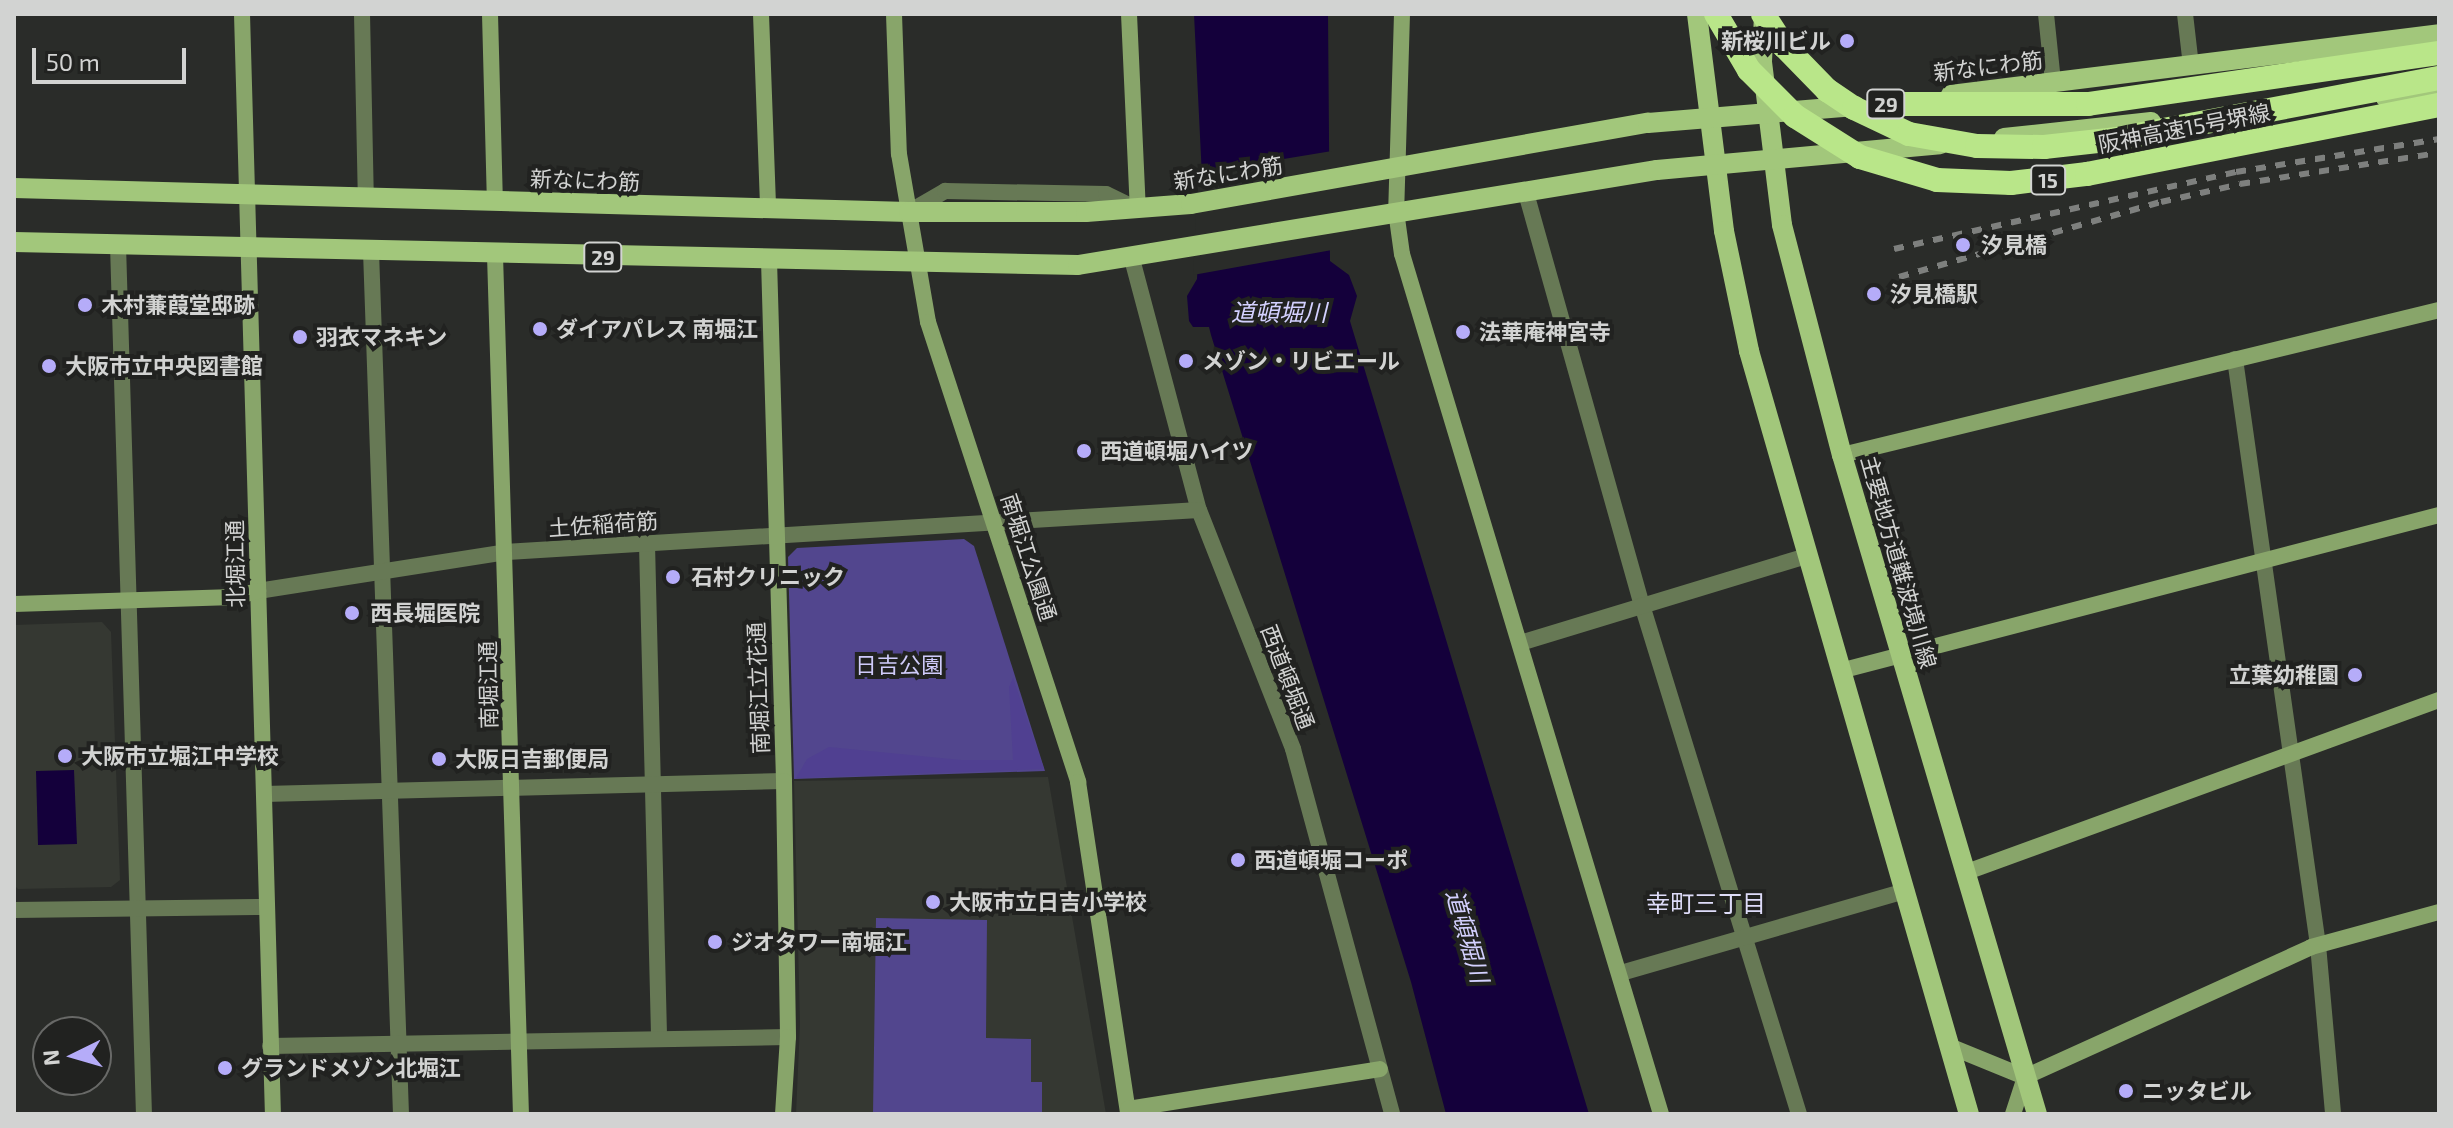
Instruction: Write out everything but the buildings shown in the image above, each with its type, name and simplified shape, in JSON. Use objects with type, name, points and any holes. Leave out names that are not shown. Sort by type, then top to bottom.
[{"type":"highway","name":"阪神高速15号堺線","points":[[1716,14],[1749,70],[1795,116],[1860,157],[1937,180],[2011,183],[2075,176],[2439,105]]},
{"type":"highway","name":"阪神高速15号堺線","points":[[1763,14],[1784,46],[1827,90],[1854,108],[1909,134],[1977,146],[2044,147],[2116,139],[2439,78]]},
{"type":"highway","points":[[1883,104],[2088,104],[2439,53]]},
{"type":"main road","points":[[1697,14],[1715,165],[1749,351],[1969,1114]]},
{"type":"main road","name":"主要地方道難波境川線","points":[[1763,14],[1767,112],[1782,225],[1842,455],[2037,1114]]},
{"type":"main road","name":"新なにわ筋","points":[[14,188],[909,212],[1138,209],[1191,204],[1334,180],[1648,123],[1883,104],[2439,34]]},
{"type":"main road","name":"29","points":[[14,242],[919,265],[1078,265],[1192,249],[1396,211],[1715,165],[2439,92]]},
{"type":"street","name":"北堀江通","points":[[242,14],[273,1114]]},
{"type":"street","points":[[362,14],[366,198]]},
{"type":"street","points":[[490,14],[495,201]]},
{"type":"street","points":[[761,14],[768,209]]},
{"type":"street","name":"南堀江公園通","points":[[894,14],[899,154],[928,322],[1078,782],[1128,1112]]},
{"type":"street","points":[[1129,14],[1138,209]]},
{"type":"street","points":[[1402,14],[1396,169],[1396,211],[1402,254],[1661,1114]]},
{"type":"street","points":[[2046,14],[2053,82]]},
{"type":"street","points":[[2185,14],[2191,66]]},
{"type":"street","points":[[1526,193],[1642,605],[1799,1114]]},
{"type":"street","points":[[118,245],[125,600],[144,1114]]},
{"type":"street","points":[[371,251],[401,1114]]},
{"type":"street","name":"南堀江通","points":[[495,255],[521,1114]]},
{"type":"street","name":"西道頓堀通","points":[[1132,259],[1199,510],[1293,749],[1392,1114]]},
{"type":"street","name":"南堀江立花通","points":[[769,260],[784,781],[788,1037],[783,1114]]},
{"type":"street","points":[[1842,455],[2439,310]]},
{"type":"street","points":[[2235,359],[2318,945],[2333,1114]]},
{"type":"street","name":"土佐稲荷筋","points":[[14,604],[234,597],[506,552],[1199,510]]},
{"type":"street","points":[[1840,671],[2439,515]]},
{"type":"street","points":[[647,544],[659,1039]]},
{"type":"street","points":[[1520,643],[1806,556]]},
{"type":"street","points":[[1964,873],[2289,751],[2439,700]]},
{"type":"street","points":[[264,794],[389,789],[653,787],[784,781]]},
{"type":"street","points":[[1621,973],[1906,891]]},
{"type":"street","points":[[14,910],[267,907]]},
{"type":"street","points":[[1949,1046],[2025,1077],[2318,945],[2439,912]]},
{"type":"street","points":[[270,1046],[788,1037]]},
{"type":"street","points":[[1128,1112],[1380,1069]]},
{"type":"street","points":[[2013,1114],[2025,1077]]},
{"type":"shaded area","name":"大阪市立堀江中学校","points":[[102,622],[111,632],[120,880],[111,887],[18,889],[14,885],[14,625]]},
{"type":"shaded area","points":[[1013,678],[1044,769],[796,778],[807,759],[829,747],[961,760],[1013,760],[1009,687]]},
{"type":"shaded area","name":"大阪市立日吉小学校","points":[[1048,777],[1106,1114],[796,1114],[800,1024],[794,781]]},
{"type":"green space","name":"日吉公園","points":[[964,539],[974,546],[1045,771],[794,779],[788,557],[797,548]]},
{"type":"green space","points":[[876,918],[987,920],[986,1038],[1031,1039],[1031,1082],[1042,1082],[1042,1114],[873,1114]]},
{"type":"water","name":"道頓堀川","points":[[1194,14],[1328,14],[1330,261],[1349,275],[1357,296],[1350,321],[1589,1114],[1446,1114],[1411,982],[1209,327],[1193,327],[1189,321],[1187,296],[1197,279],[1202,177]]},
{"type":"water","points":[[74,770],[77,844],[38,845],[36,771]]},
{"type":"pier","points":[[1332,151],[1332,250],[1193,275],[1198,173]]},
{"type":"railway","points":[[1894,249],[2236,172],[2439,139]]},
{"type":"railway","points":[[1899,277],[2161,202],[2240,184],[2439,153]]},
{"type":"place","name":"新桜川ビル","points":[[1847,41]]},
{"type":"place","name":"汐見橋","points":[[1963,245]]},
{"type":"place","name":"汐見橋駅","points":[[1874,294]]},
{"type":"place","name":"木村蒹葭堂邸跡","points":[[85,305]]},
{"type":"place","name":"ダイアパレス 南堀江","points":[[540,329]]},
{"type":"place","name":"法華庵神宮寺","points":[[1463,332]]},
{"type":"place","name":"羽衣マネキン","points":[[300,337]]},
{"type":"place","name":"メゾン・リビエール","points":[[1186,361]]},
{"type":"place","name":"大阪市立中央図書館","points":[[49,366]]},
{"type":"place","name":"西道頓堀ハイツ","points":[[1084,451]]},
{"type":"place","name":"石村クリニック","points":[[673,577]]},
{"type":"place","name":"西長堀医院","points":[[352,613]]},
{"type":"place","name":"立葉幼稚園","points":[[2355,675]]},
{"type":"place","name":"大阪市立堀江中学校","points":[[65,756]]},
{"type":"place","name":"大阪日吉郵便局","points":[[439,759]]},
{"type":"place","name":"西道頓堀コーポ","points":[[1238,860]]},
{"type":"place","name":"大阪市立日吉小学校","points":[[933,902]]},
{"type":"place","name":"ジオタワー南堀江","points":[[715,942]]},
{"type":"place","name":"グランドメゾン北堀江","points":[[225,1068]]},
{"type":"place","name":"ニッタビル","points":[[2126,1091]]},
{"type":"district","name":"幸町三丁目","points":[[1706,903]]}]
